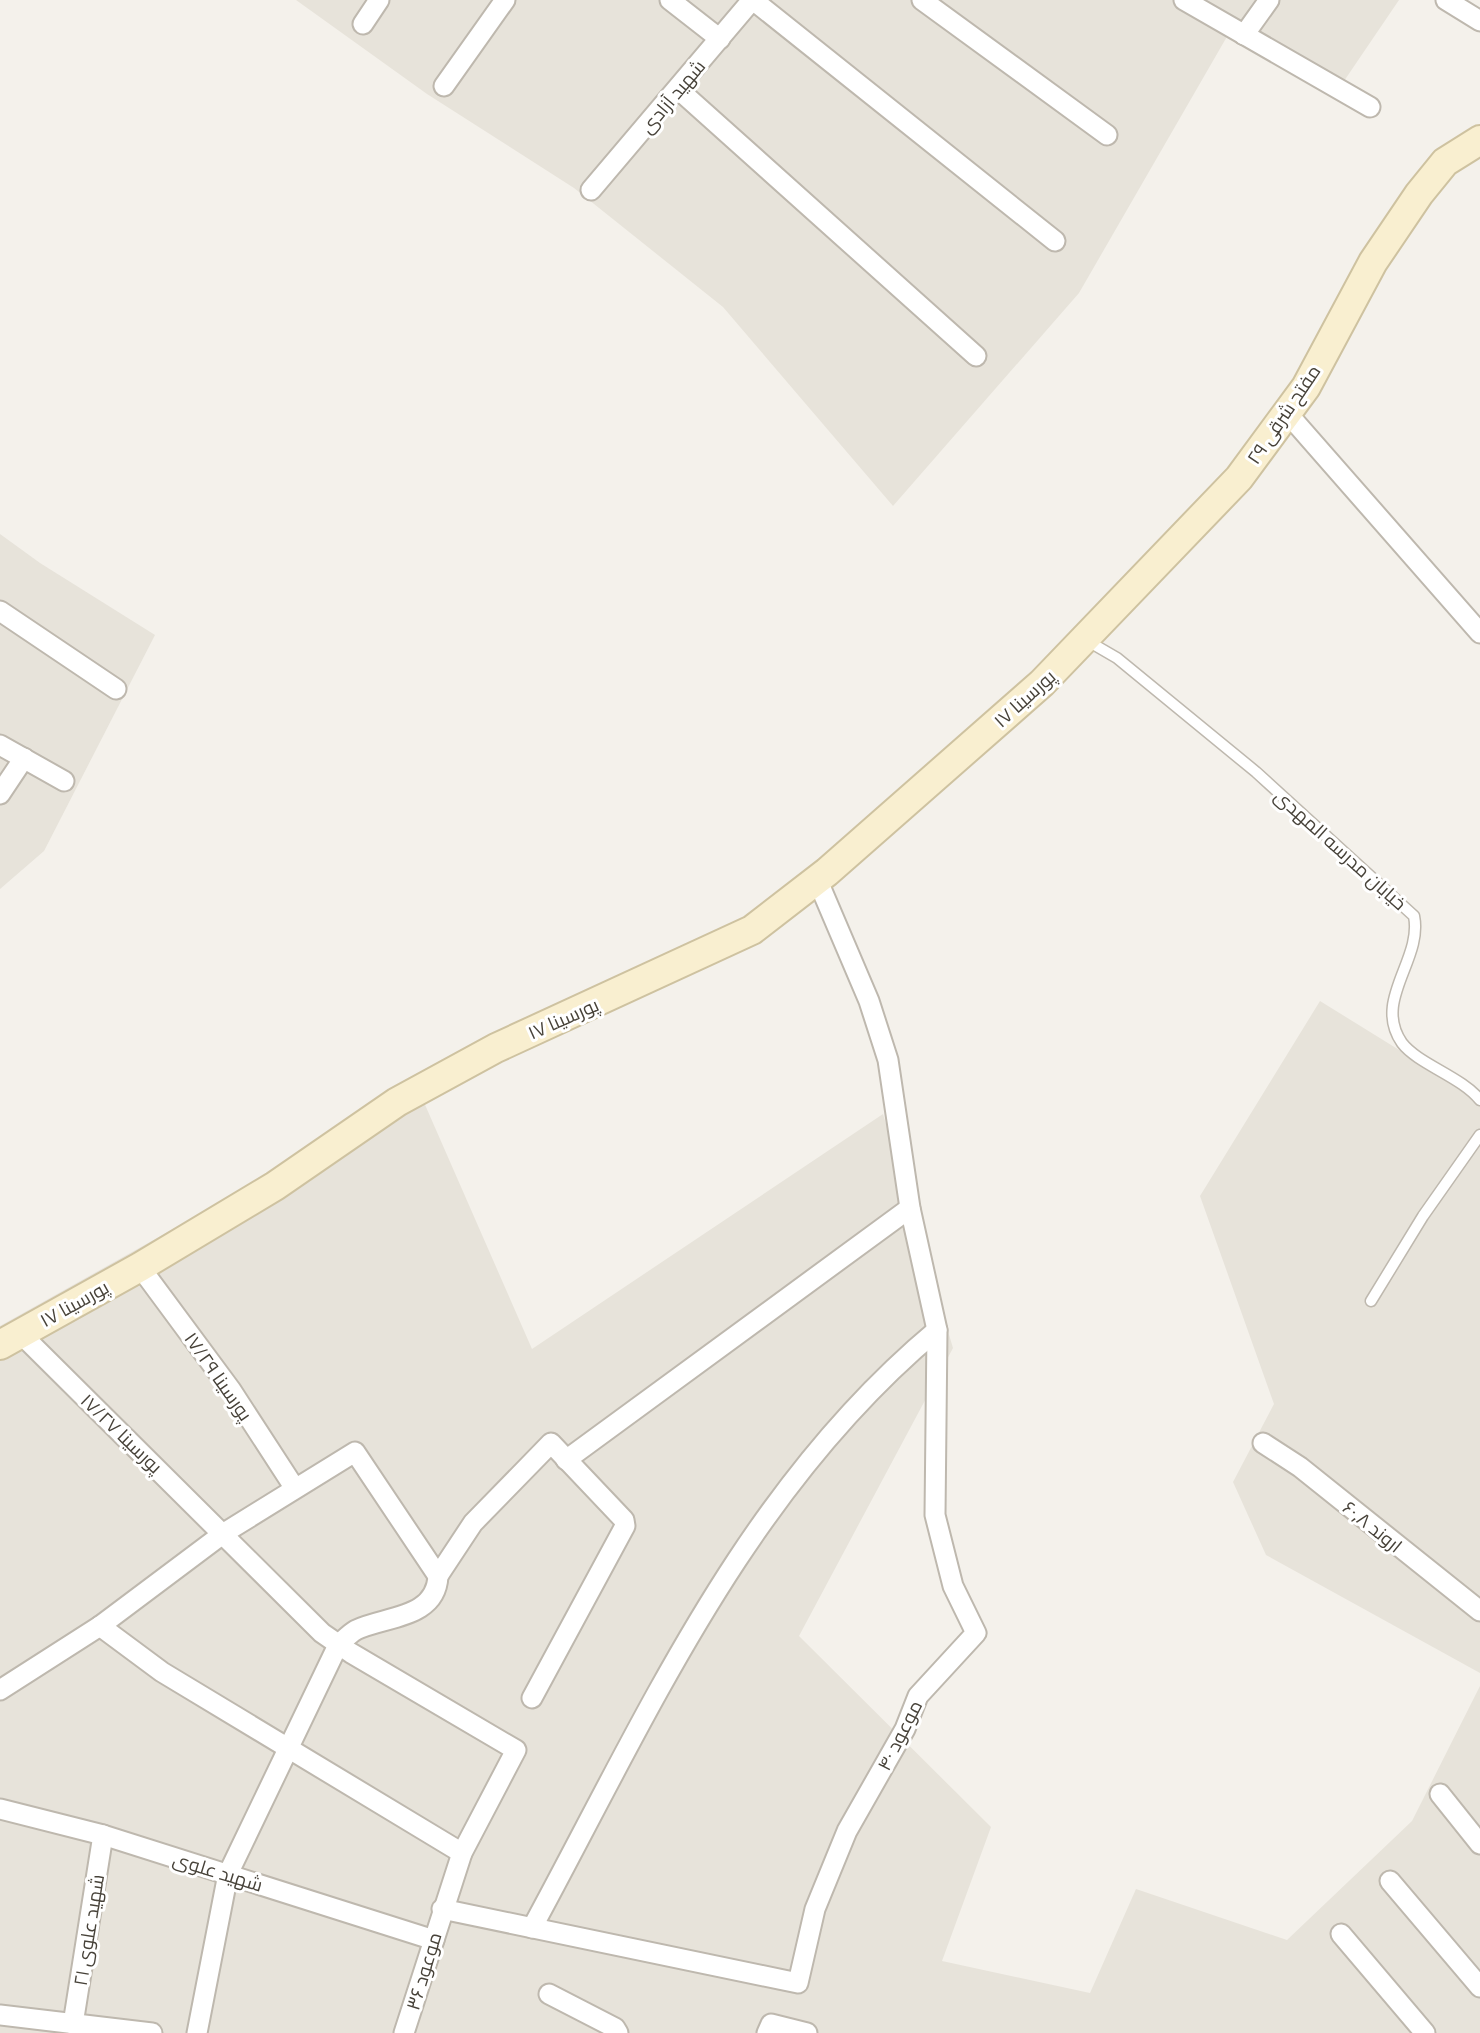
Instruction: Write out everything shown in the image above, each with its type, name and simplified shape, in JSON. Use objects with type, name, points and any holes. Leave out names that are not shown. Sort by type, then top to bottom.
[{"type":"street","points":[[363,24],[379,0]]},
{"type":"street","points":[[444,86],[505,0]]},
{"type":"street","points":[[670,0],[720,39]]},
{"type":"street","points":[[753,0],[1055,241]]},
{"type":"street","name":"شهید آزادی","points":[[591,190],[753,0]]},
{"type":"street","points":[[922,0],[1107,135]]},
{"type":"street","points":[[1184,0],[1370,107]]},
{"type":"street","points":[[1244,35],[1269,0]]},
{"type":"street","points":[[1446,0],[1480,21]]},
{"type":"street","points":[[678,89],[976,356]]},
{"type":"street","name":"مفتح شرقی ۲۹","points":[[1086,640],[1239,478],[1306,387],[1373,262],[1419,194],[1445,162],[1480,140]]},
{"type":"street","points":[[1288,414],[1480,633]]},
{"type":"street","points":[[0,611],[116,689]]},
{"type":"street","name":"پورسینا ۱۷","points":[[10,1339],[140,1267],[275,1186],[397,1102],[496,1048],[752,930],[817,879],[1042,683],[1086,640]]},
{"type":"street","points":[[0,746],[65,781]]},
{"type":"street","points":[[0,794],[23,758]]},
{"type":"street","points":[[442,1909],[532,1928],[646,1711],[725,1574],[782,1495],[849,1415],[889,1370],[937,1330],[910,1208],[888,1060],[864,989],[817,879]]},
{"type":"street","points":[[566,1460],[910,1208]]},
{"type":"street","name":"پورسینا ۱۷/۲۹","points":[[140,1267],[231,1390],[294,1487]]},
{"type":"street","name":"موعود ۴۰","points":[[532,1928],[798,1983],[815,1909],[846,1831],[905,1728],[918,1696],[976,1633],[953,1586],[935,1515],[937,1330]]},
{"type":"street","name":"پورسینا ۱۷/۲۷","points":[[10,1339],[224,1533],[322,1633],[516,1750]]},
{"type":"street","name":"اروند ۶۰٫۸","points":[[1263,1443],[1300,1467],[1480,1611]]},
{"type":"street","points":[[197,2033],[228,1874],[338,1645],[354,1631],[419,1611],[437,1586],[438,1576],[473,1523],[549,1444],[553,1444],[624,1521],[625,1526],[532,1698]]},
{"type":"street","points":[[0,1690],[100,1626],[224,1533],[294,1487],[355,1452],[438,1576]]},
{"type":"street","points":[[100,1626],[162,1672],[462,1853]]},
{"type":"street","name":"موعود ۳۶","points":[[404,2033],[462,1853],[516,1750]]},
{"type":"street","points":[[1440,1794],[1480,1844]]},
{"type":"street","name":"شهید علوی","points":[[0,1809],[103,1835],[434,1940]]},
{"type":"street","name":"شهید علوی ۲۱","points":[[73,2024],[103,1835]]},
{"type":"street","points":[[1390,1881],[1480,1987]]},
{"type":"street","points":[[1341,1934],[1425,2033]]},
{"type":"street","points":[[549,1994],[615,2028],[618,2033]]},
{"type":"street","points":[[0,2015],[152,2033]]},
{"type":"street","points":[[769,2028],[807,2033]]},
{"type":"lane","name":"خیابان مدرسه المهدی","points":[[1086,640],[1117,659],[1256,772],[1415,916],[1418,933],[1392,1001],[1391,1020],[1403,1045],[1480,1100]]},
{"type":"lane","points":[[1371,1301],[1423,1216],[1480,1135]]},
{"type":"shaded area","points":[[296,0],[1399,0],[1344,81],[1236,21],[1079,293],[893,506],[723,307],[574,188],[427,94]]},
{"type":"shaded area","points":[[0,534],[40,563],[155,635],[44,851],[0,889]]},
{"type":"shaded area","points":[[1320,1001],[1480,1100],[1480,1673],[1266,1555],[1233,1482],[1274,1404],[1200,1196]]},
{"type":"shaded area","points":[[419,1091],[532,1349],[883,1114],[953,1348],[799,1636],[991,1827],[942,1961],[1090,1993],[1136,1889],[1287,1940],[1412,1821],[1480,1686],[1480,2033],[0,2033],[0,1326]]}]
